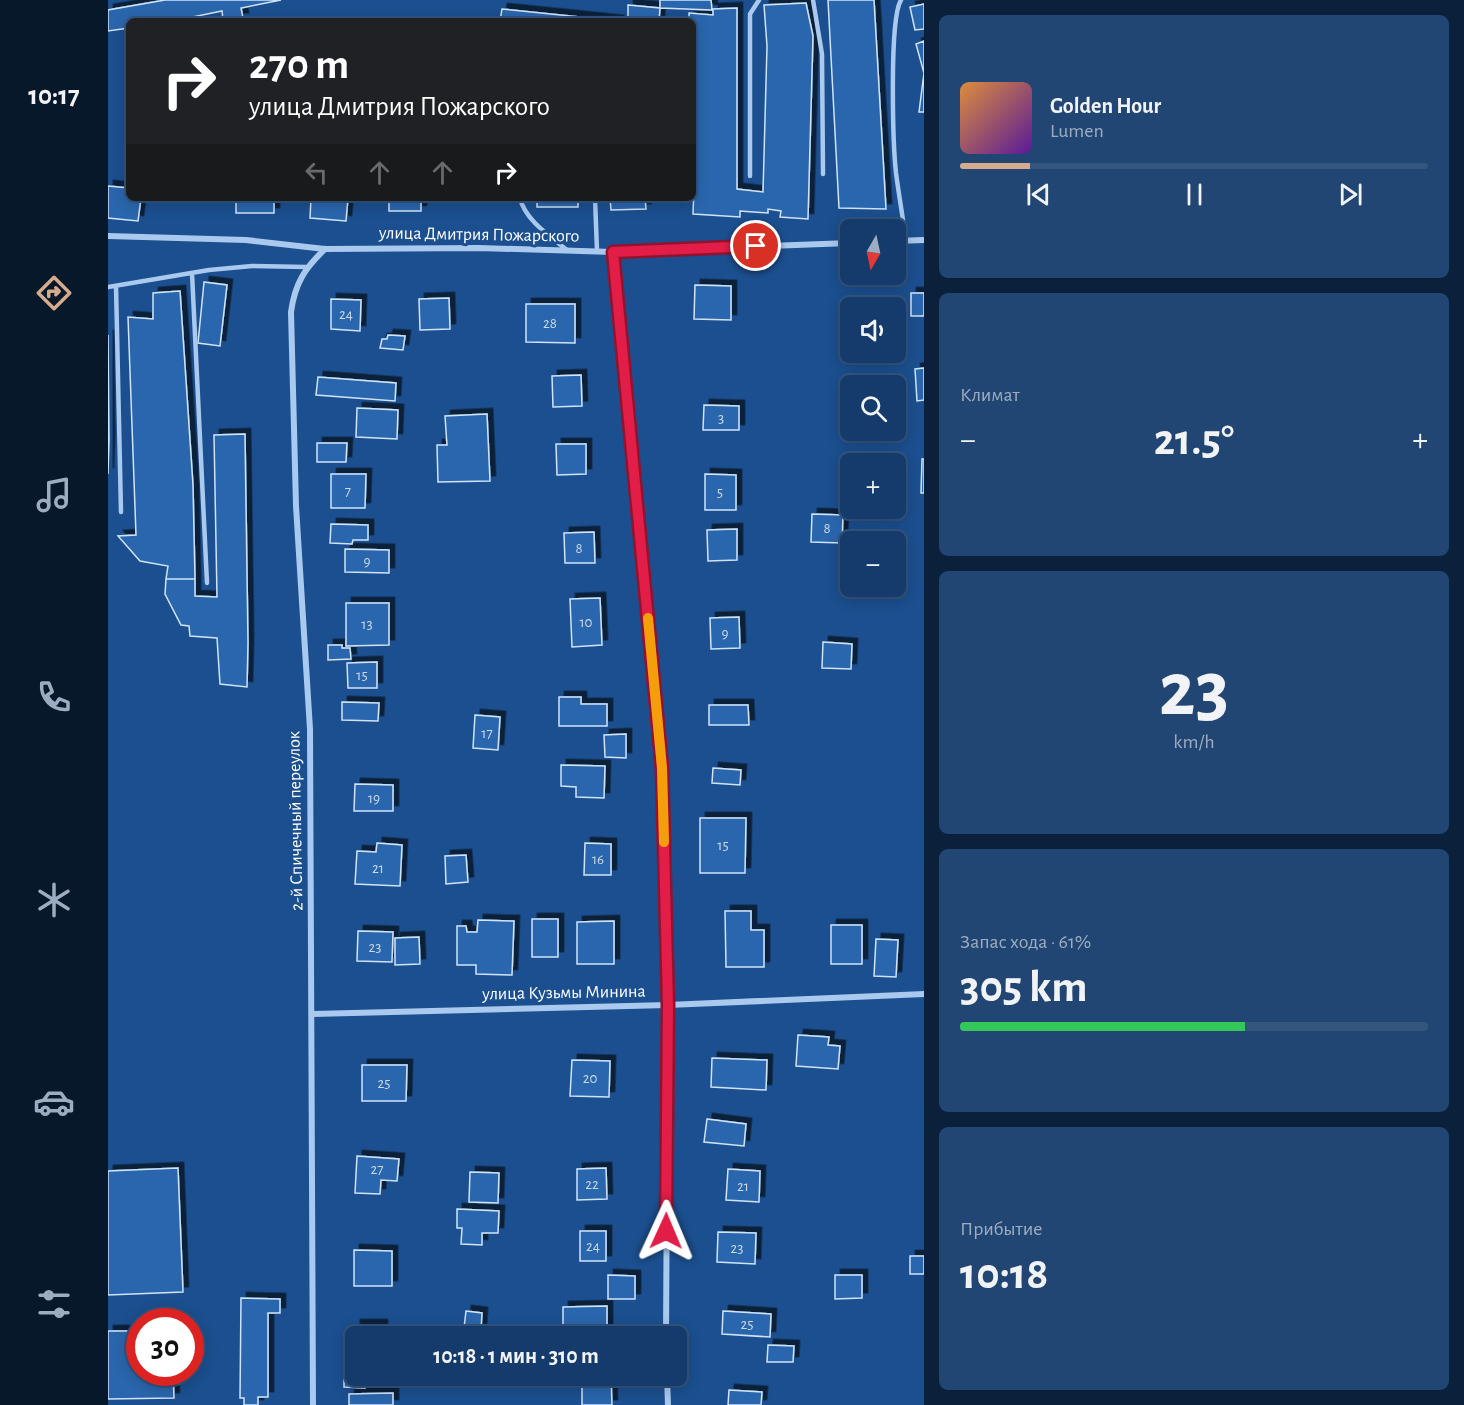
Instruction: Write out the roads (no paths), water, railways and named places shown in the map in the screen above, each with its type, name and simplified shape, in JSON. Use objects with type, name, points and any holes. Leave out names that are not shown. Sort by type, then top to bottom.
[{"type":"street","name":"улица Дмитрия Пожарского","points":[[108,236],[246,240],[326,249],[613,252],[840,243]]},
{"type":"street","points":[[906,241],[924,240]]},
{"type":"street","name":"2-й Спичечный переулок","points":[[314,1405],[310,729],[296,506],[291,312],[293,295],[306,267],[326,249]]},
{"type":"street","points":[[613,252],[662,768],[668,1005],[666,1326]]},
{"type":"street","name":"улица Кузьмы Минина","points":[[313,1014],[668,1005],[924,994]]},
{"type":"street","points":[[667,1386],[668,1405]]},
{"type":"lane","points":[[750,176],[750,14],[759,0]]},
{"type":"lane","points":[[813,0],[822,54],[823,174]]},
{"type":"lane","points":[[901,0],[895,18],[893,44],[896,171],[903,219]]},
{"type":"lane","points":[[520,201],[521,205],[537,224],[567,250]]},
{"type":"lane","points":[[595,201],[597,251]]},
{"type":"lane","points":[[108,287],[252,266],[306,267]]},
{"type":"lane","points":[[192,273],[207,583]]},
{"type":"lane","points":[[116,286],[121,512]]}]
